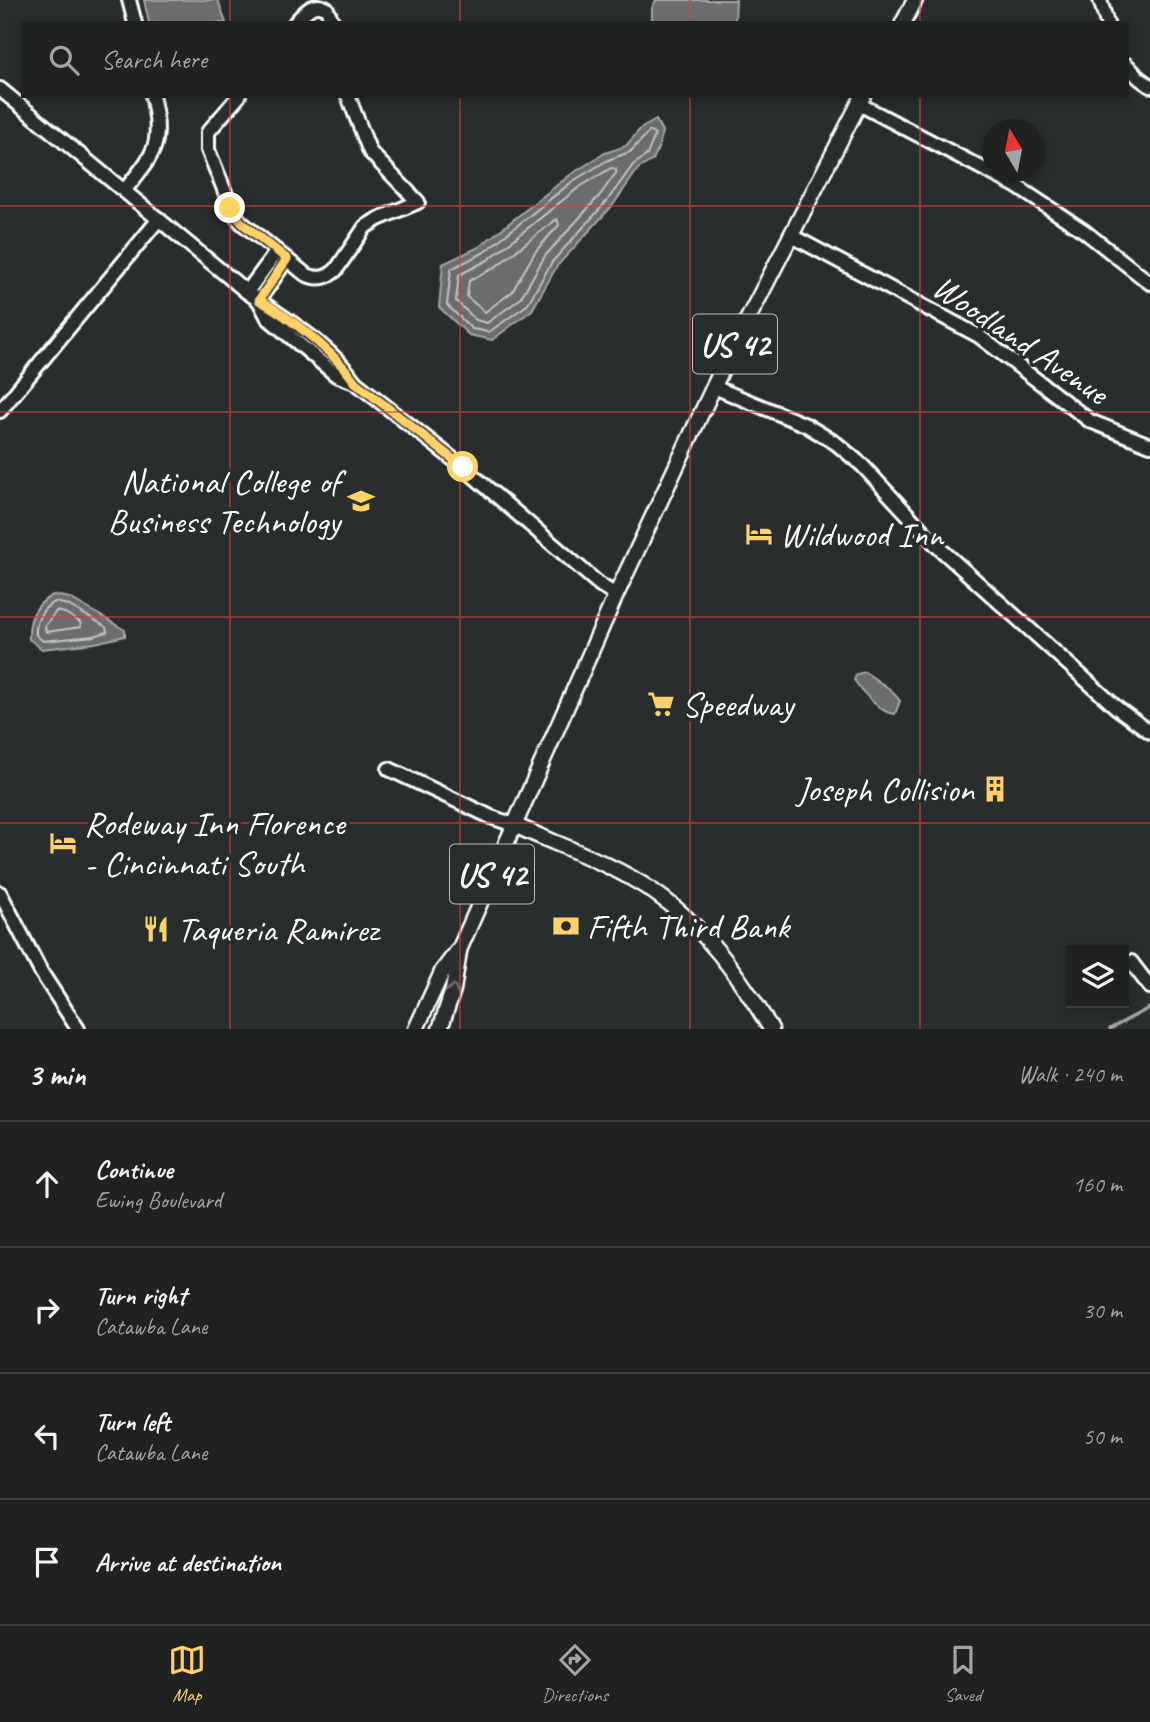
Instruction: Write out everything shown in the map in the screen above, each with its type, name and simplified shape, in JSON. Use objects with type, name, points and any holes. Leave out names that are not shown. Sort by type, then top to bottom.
[{"type":"main road","points":[[904,21],[915,0]]},
{"type":"main road","name":"US 42","points":[[416,1029],[436,984],[460,948],[616,596],[714,387],[861,100]]},
{"type":"main road","points":[[514,825],[626,875],[675,907],[720,953],[740,978],[771,1029]]},
{"type":"main road","name":"US 42","points":[[440,1029],[453,990],[460,948]]},
{"type":"street","points":[[129,0],[134,21]]},
{"type":"street","points":[[1100,0],[1106,21]]},
{"type":"street","points":[[297,21],[311,7],[317,5],[327,9],[332,21]]},
{"type":"street","points":[[1129,67],[1150,86]]},
{"type":"street","points":[[0,89],[259,300],[268,318],[336,375],[355,382],[463,467],[600,586],[616,596]]},
{"type":"street","points":[[124,191],[155,148],[158,130],[152,98]]},
{"type":"street","points":[[237,98],[208,132],[208,150],[234,214],[311,277],[324,278],[336,271],[365,227],[418,202],[370,152],[349,98]]},
{"type":"street","points":[[861,100],[1016,186],[1084,231],[1150,283]]},
{"type":"street","points":[[0,411],[159,219]]},
{"type":"street","name":"Woodland Avenue","points":[[790,235],[979,337],[1090,421],[1150,445]]},
{"type":"street","points":[[247,292],[282,255]]},
{"type":"street","points":[[259,300],[282,255]]},
{"type":"street","points":[[714,387],[806,425],[837,443],[862,465],[937,546],[1117,708],[1150,732]]},
{"type":"street","points":[[389,769],[491,817],[514,825]]},
{"type":"street","points":[[0,892],[41,972],[78,1029]]},
{"type":"street","points":[[1131,962],[1150,987]]},
{"type":"water","points":[[144,0],[218,0],[225,21],[149,21]]},
{"type":"water","points":[[656,0],[736,0],[734,21],[652,21],[652,8]]},
{"type":"water","points":[[656,120],[662,131],[653,160],[638,169],[613,205],[557,266],[532,310],[492,340],[469,335],[439,307],[443,264],[479,247],[570,175],[605,153],[626,146],[640,129]]},
{"type":"water","points":[[53,595],[70,598],[125,630],[125,636],[95,643],[42,649],[29,639],[30,625],[37,608]]},
{"type":"water","points":[[865,672],[891,690],[900,701],[895,714],[878,706],[857,685],[854,680],[857,674]]},
{"type":"waterway","points":[[1110,1029],[1149,1008]]},
{"type":"place","name":"National College of Business Technology","points":[[361,501]]},
{"type":"place","name":"Wildwood Inn","points":[[759,534]]},
{"type":"place","name":"Speedway","points":[[661,704]]},
{"type":"place","name":"Joseph Collision","points":[[995,789]]},
{"type":"place","name":"Rodeway Inn Florence - Cincinnati South","points":[[63,843]]},
{"type":"place","name":"Fifth Third Bank","points":[[566,926]]},
{"type":"place","name":"Taqueria Ramirez","points":[[156,929]]},
{"type":"route","points":[[230,208],[242,223],[287,259],[259,300],[277,310],[344,366],[355,382],[463,467]]}]
